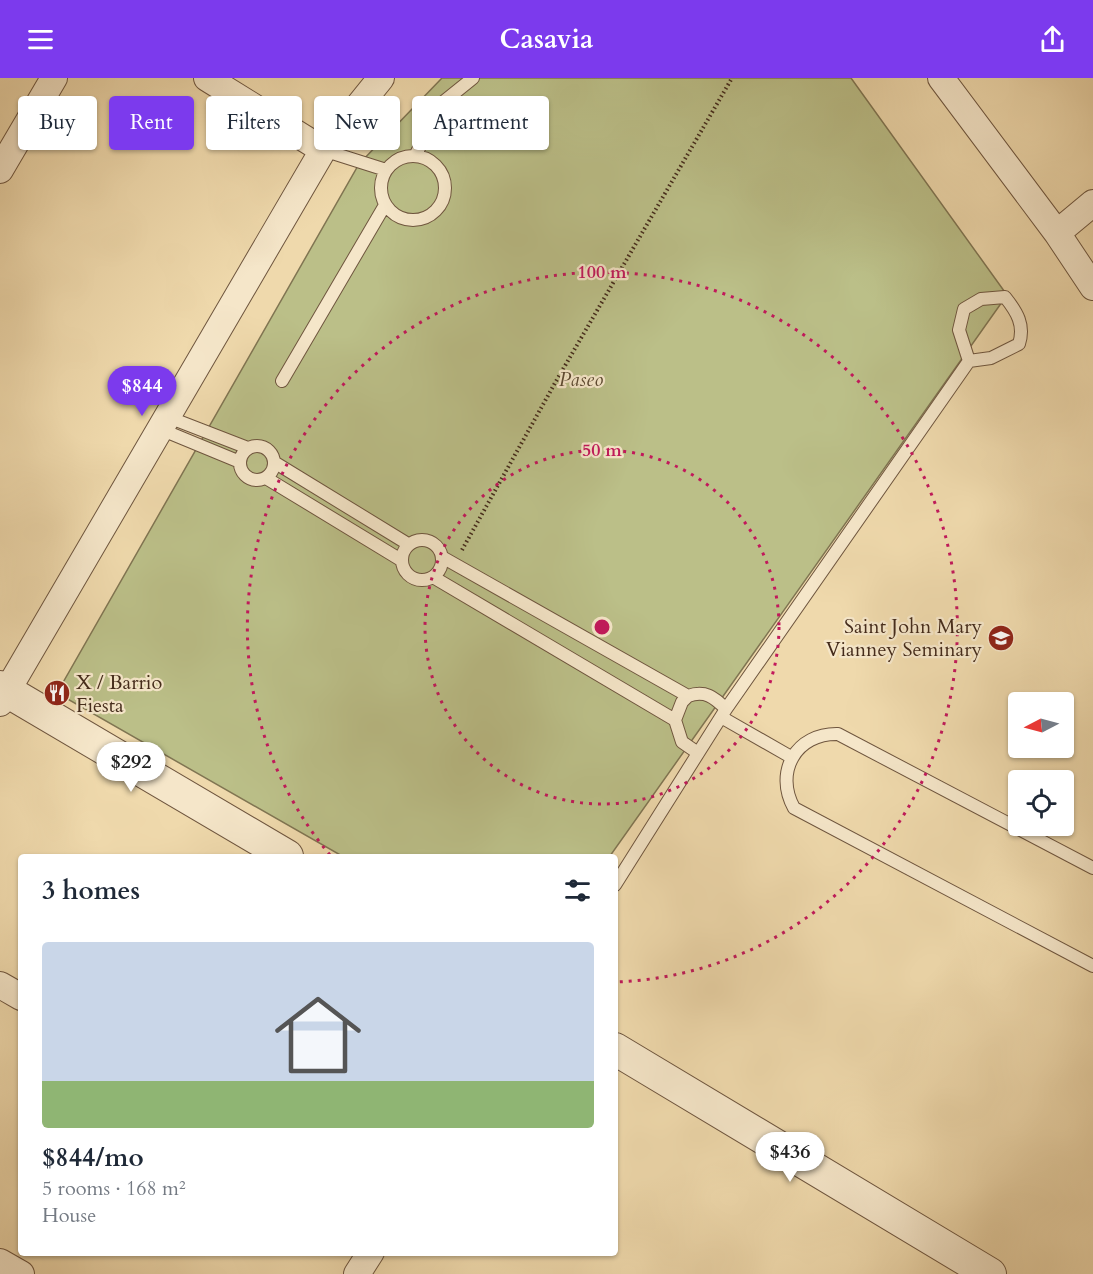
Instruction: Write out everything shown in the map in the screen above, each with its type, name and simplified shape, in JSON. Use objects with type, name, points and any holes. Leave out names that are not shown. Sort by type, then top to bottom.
[{"type":"street","points":[[0,170],[54,78]]},
{"type":"street","points":[[207,78],[314,145]]},
{"type":"street","points":[[366,96],[381,78]]},
{"type":"street","points":[[941,78],[1057,233],[1093,286]]},
{"type":"street","points":[[283,854],[2,694],[164,423],[322,150]]},
{"type":"street","points":[[1057,233],[1093,203]]},
{"type":"street","points":[[0,985],[18,995]]},
{"type":"street","points":[[618,1051],[990,1274]]},
{"type":"street","points":[[357,1274],[368,1256]]},
{"type":"street","points":[[0,1262],[21,1274]]},
{"type":"lane","points":[[415,156],[442,103],[473,78]]},
{"type":"lane","points":[[322,150],[387,170]]},
{"type":"lane","points":[[415,156],[424,157],[436,165],[446,186],[443,202],[432,216],[412,221],[399,218],[385,205],[381,188],[387,170],[400,159],[415,156]]},
{"type":"lane","points":[[282,381],[385,205]]},
{"type":"lane","points":[[618,880],[723,713],[969,361],[991,358],[1019,344],[1022,334],[1018,313],[1005,297],[981,299],[964,309],[959,330],[969,361]]},
{"type":"lane","points":[[164,423],[248,448],[265,448],[272,454],[274,462],[272,471],[266,478],[254,480],[243,474],[240,462],[248,448]]},
{"type":"lane","points":[[164,423],[240,462]]},
{"type":"lane","points":[[274,462],[408,544]]},
{"type":"lane","points":[[266,478],[401,560]]},
{"type":"lane","points":[[302,500],[312,485]]},
{"type":"lane","points":[[334,519],[342,504]]},
{"type":"lane","points":[[418,539],[429,540],[438,547],[442,557],[439,571],[433,577],[423,580],[412,578],[404,570],[401,560],[408,544],[418,539]]},
{"type":"lane","points":[[442,557],[688,696],[705,694],[713,696],[723,713],[791,758]]},
{"type":"lane","points":[[433,577],[675,720]]},
{"type":"lane","points":[[688,696],[682,702],[675,720],[682,742],[698,753]]},
{"type":"lane","points":[[1093,868],[838,734],[827,734],[806,741],[791,758],[787,767],[786,788],[794,808],[1093,966]]},
{"type":"path","points":[[455,564],[555,383],[732,78]]},
{"type":"green space","name":"Paseo","points":[[442,78],[851,78],[1007,295],[611,854],[339,854],[57,693],[359,164],[373,150],[400,150],[400,122],[412,109],[412,150],[549,150],[549,96],[425,96]]},
{"type":"place","name":"Saint John Mary Vianney Seminary","points":[[1001,638]]},
{"type":"place","name":"X / Barrio Fiesta","points":[[57,693]]}]
